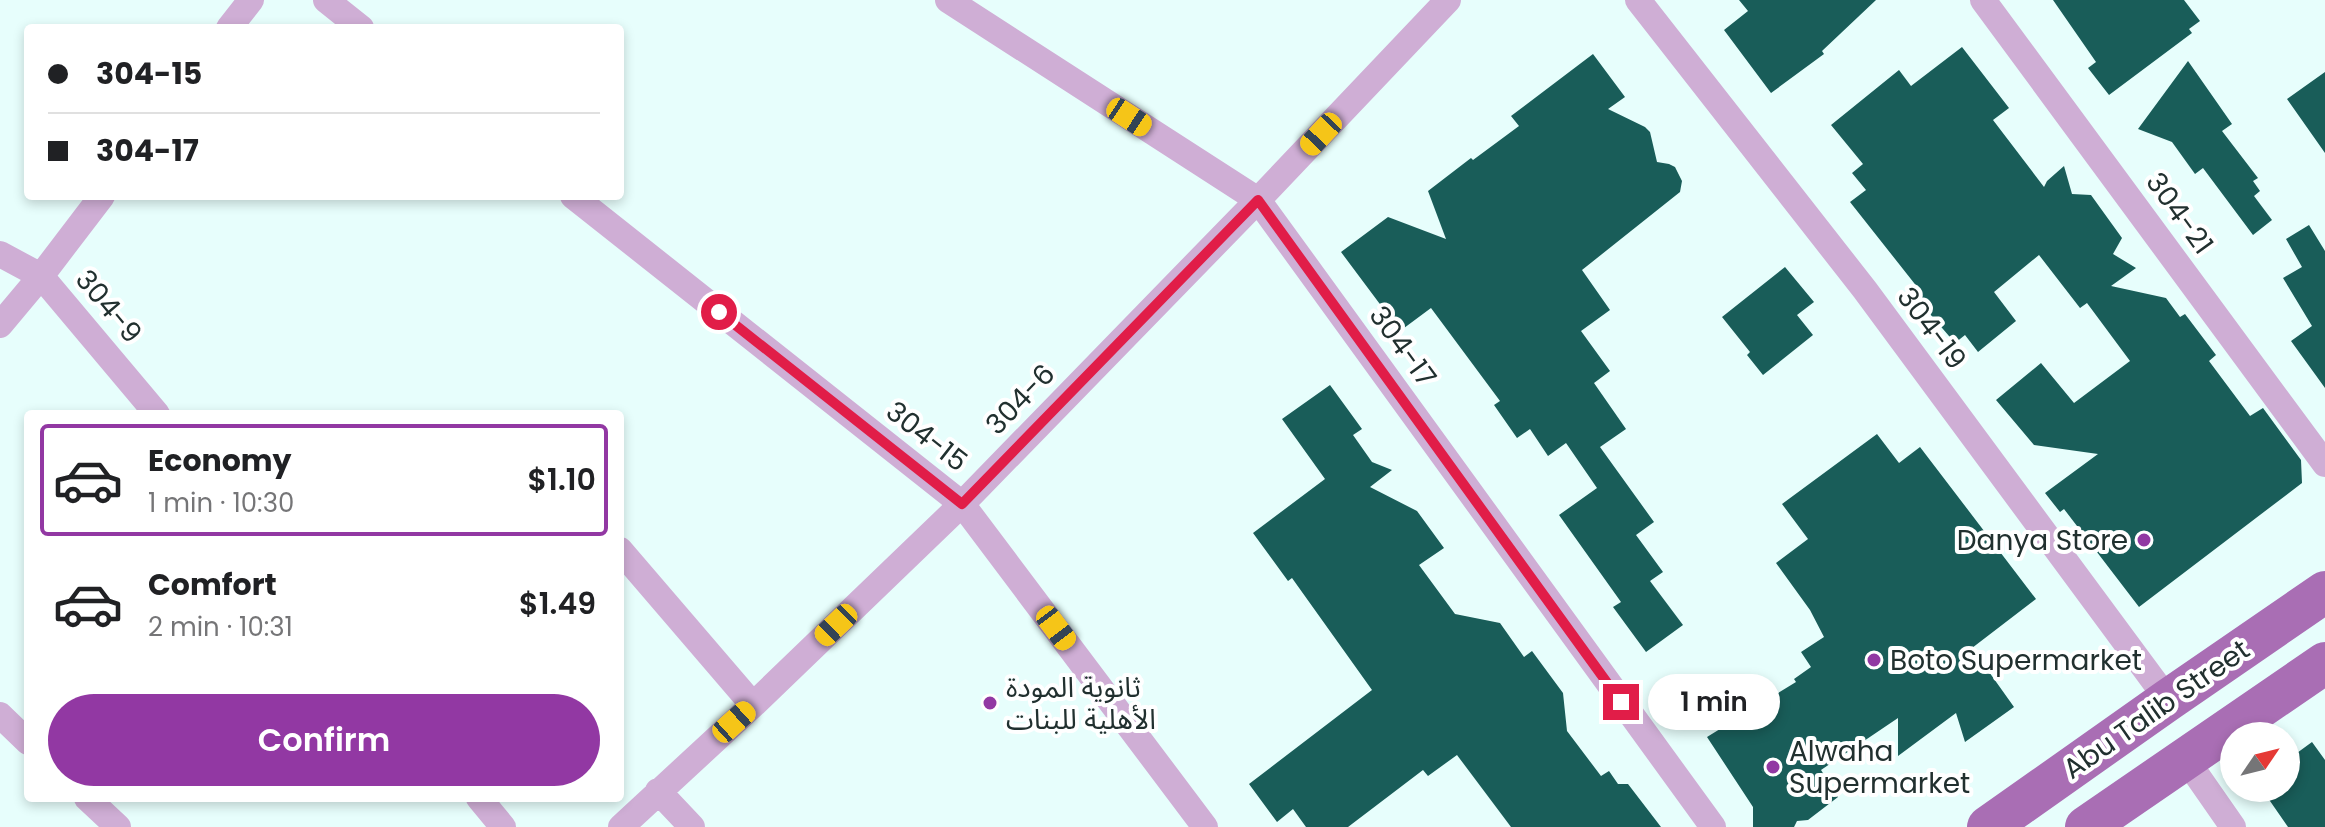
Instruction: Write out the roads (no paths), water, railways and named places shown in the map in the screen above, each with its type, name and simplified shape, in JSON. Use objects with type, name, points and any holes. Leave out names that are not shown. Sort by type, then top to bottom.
[{"type":"main road","name":"Abu Talib Street","points":[[1988,827],[2325,592]]},
{"type":"main road","name":"Abu Talib Street","points":[[2086,827],[2325,663]]},
{"type":"street","points":[[232,24],[251,0]]},
{"type":"street","points":[[326,0],[356,24]]},
{"type":"street","name":"304-17","points":[[948,0],[1258,200],[1713,827]]},
{"type":"street","name":"304-6","points":[[621,827],[962,504],[1448,0]]},
{"type":"street","name":"304-19","points":[[1638,0],[1865,290],[2168,700]]},
{"type":"street","name":"304-21","points":[[1983,0],[2325,464]]},
{"type":"street","points":[[0,325],[99,200]]},
{"type":"street","name":"304-15","points":[[578,200],[962,504],[1205,827]]},
{"type":"street","name":"304-9","points":[[0,254],[41,276],[154,410]]},
{"type":"street","points":[[624,555],[753,705]]},
{"type":"street","points":[[0,715],[24,738]]},
{"type":"street","points":[[2185,758],[2233,827]]},
{"type":"street","points":[[658,791],[692,827]]},
{"type":"street","points":[[91,802],[118,827]]},
{"type":"street","points":[[482,802],[503,827]]},
{"type":"place","name":"Danya Store","points":[[2144,540]]},
{"type":"place","name":"Boto Supermarket","points":[[1874,660]]},
{"type":"place","name":"ثانوية المودة الأهلية للبنات","points":[[990,703]]},
{"type":"place","name":"Alwaha Supermarket","points":[[1773,767]]}]
